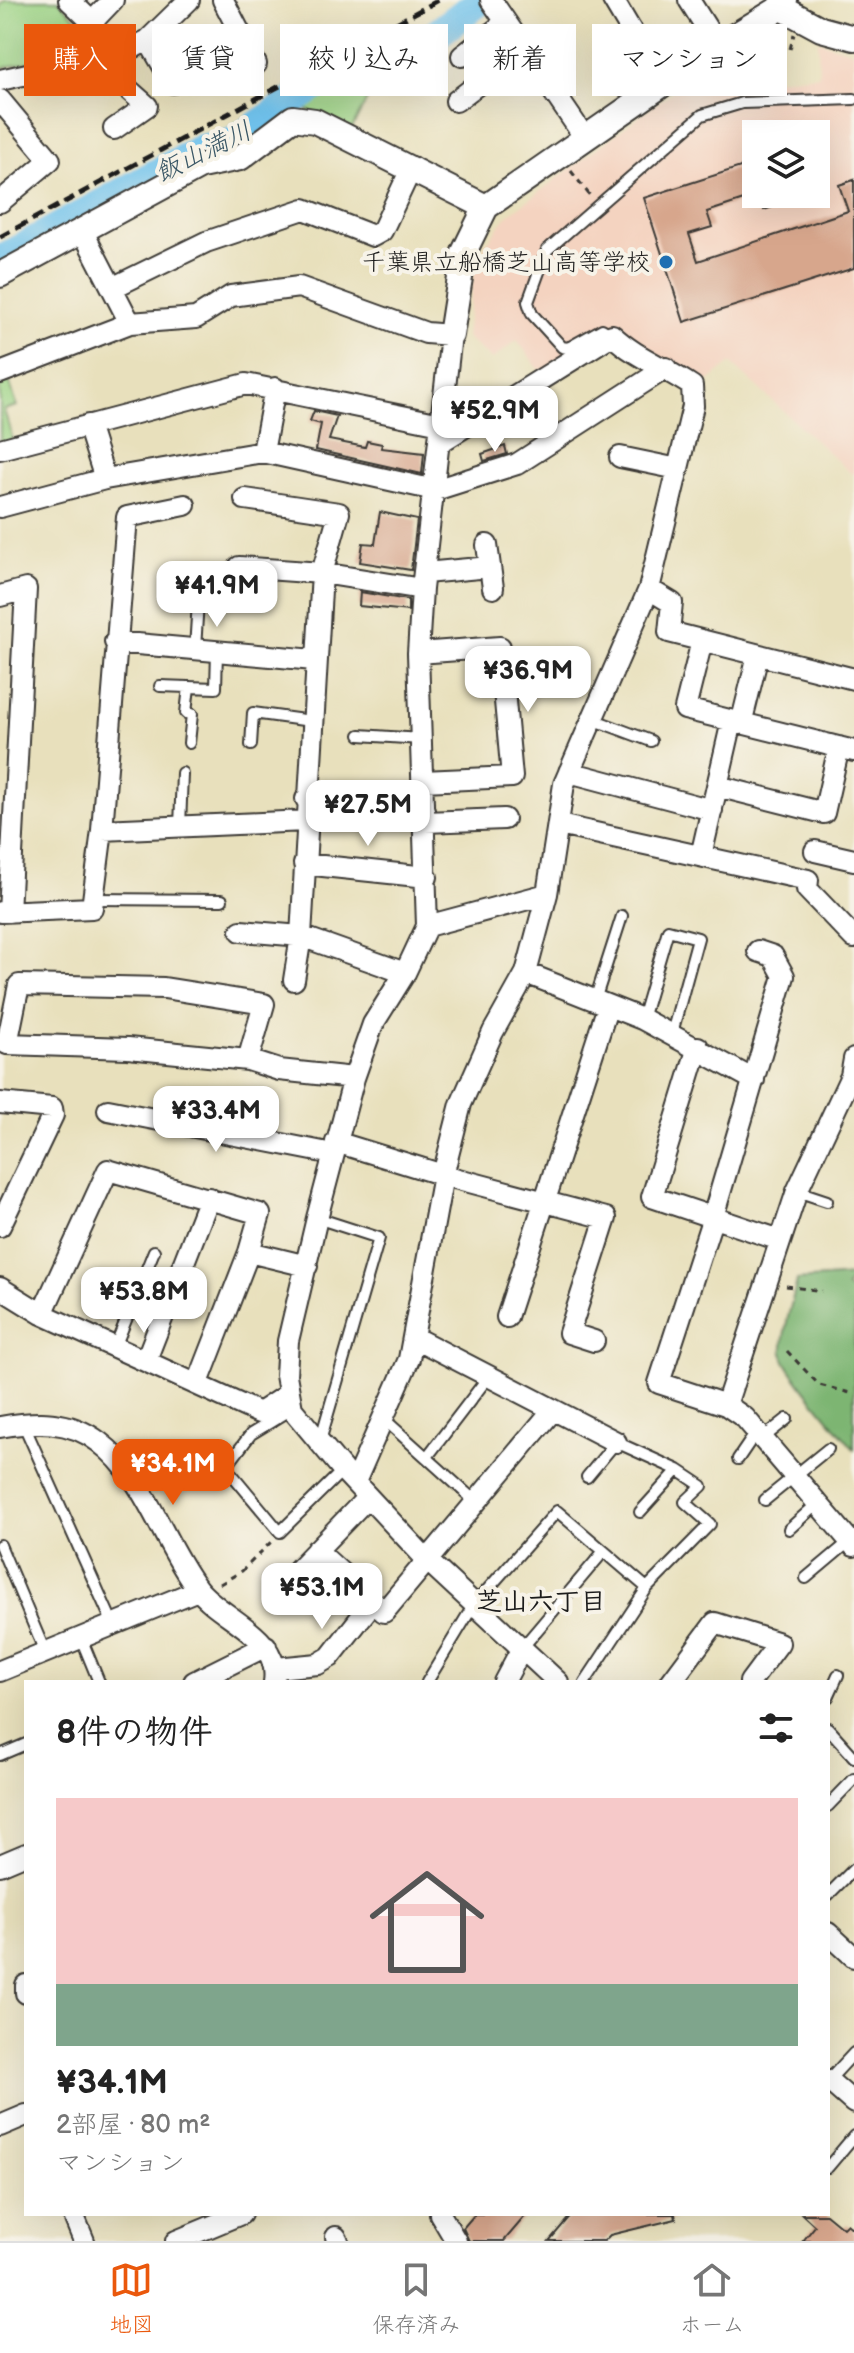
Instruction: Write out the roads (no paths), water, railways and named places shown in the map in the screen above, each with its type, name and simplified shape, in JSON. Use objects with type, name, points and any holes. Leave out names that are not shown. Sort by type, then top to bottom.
[{"type":"street","points":[[69,0],[92,22],[113,0]]},
{"type":"street","points":[[136,47],[148,40],[189,0]]},
{"type":"street","points":[[223,0],[235,24]]},
{"type":"street","points":[[462,56],[506,22],[491,0]]},
{"type":"street","points":[[613,0],[627,24]]},
{"type":"street","points":[[689,0],[704,24]]},
{"type":"street","points":[[749,24],[778,4],[821,29],[854,38]]},
{"type":"street","points":[[148,40],[152,47]]},
{"type":"street","points":[[0,80],[24,75]]},
{"type":"street","points":[[456,101],[464,95]]},
{"type":"street","points":[[114,129],[147,106],[136,96]]},
{"type":"street","points":[[556,96],[585,138]]},
{"type":"street","points":[[556,1680],[428,1561],[320,1443],[290,1402],[288,1341],[354,1078],[373,1024],[405,973],[427,926],[418,653],[423,581],[451,335],[464,252],[486,207],[646,96]]},
{"type":"street","points":[[0,100],[50,160],[0,202]]},
{"type":"street","points":[[0,275],[201,166],[240,158],[293,118],[315,121],[412,167],[486,207]]},
{"type":"street","points":[[114,287],[206,242],[304,209],[373,236],[382,231],[412,167]]},
{"type":"street","points":[[82,230],[130,323]]},
{"type":"street","points":[[0,373],[130,323],[196,318],[231,296],[299,287],[426,333],[451,335]]},
{"type":"street","points":[[0,449],[246,384],[275,388],[440,433],[612,335],[628,350],[666,368],[692,386],[693,406],[649,589],[569,772],[547,894],[526,973],[493,1032],[461,1104],[443,1175],[415,1338],[385,1420],[355,1483],[316,1550],[283,1585]]},
{"type":"street","points":[[0,507],[105,479],[263,452],[435,490],[517,464],[666,368]]},
{"type":"street","points":[[263,452],[275,388]]},
{"type":"street","points":[[88,425],[105,479]]},
{"type":"street","points":[[620,457],[678,469]]},
{"type":"street","points":[[245,499],[339,513],[322,573],[314,660],[301,936],[294,980]]},
{"type":"street","points":[[0,596],[26,589],[4,912],[92,908],[102,830],[127,517],[185,505]]},
{"type":"street","points":[[239,567],[423,581],[492,578],[487,545]]},
{"type":"street","points":[[649,589],[672,603],[669,632],[854,679]]},
{"type":"street","points":[[702,641],[685,709],[847,749],[824,813],[717,786]]},
{"type":"street","points":[[115,642],[314,660]]},
{"type":"street","points":[[418,653],[500,647],[512,777],[423,781]]},
{"type":"street","points":[[701,856],[717,786],[758,655]]},
{"type":"street","points":[[569,772],[712,810]]},
{"type":"street","points":[[306,799],[424,816],[504,819]]},
{"type":"street","points":[[102,830],[305,821]]},
{"type":"street","points":[[559,825],[808,880],[807,889],[854,938]]},
{"type":"street","points":[[815,851],[854,860]]},
{"type":"street","points":[[304,864],[427,877]]},
{"type":"street","points":[[427,926],[547,894]]},
{"type":"street","points":[[241,931],[301,936],[405,973]]},
{"type":"street","points":[[758,951],[773,956],[784,976],[713,1217],[659,1383],[726,1405],[760,1435],[852,1543]]},
{"type":"street","points":[[526,973],[672,1033],[754,1080]]},
{"type":"street","points":[[248,1060],[264,1004],[164,988],[19,985],[7,1044],[128,1048],[248,1060],[279,1070],[354,1078]]},
{"type":"street","points":[[507,1317],[545,1201],[602,1003]]},
{"type":"street","points":[[698,1047],[652,1197],[780,1240]]},
{"type":"street","points":[[726,1405],[797,1191],[851,1076],[854,1059]]},
{"type":"street","points":[[0,1103],[52,1108],[53,1115],[2,1217]]},
{"type":"street","points":[[108,1110],[335,1148],[606,1218],[569,1333],[594,1341]]},
{"type":"street","points":[[42,1314],[108,1170],[260,1214],[249,1252],[198,1383]]},
{"type":"street","points":[[146,1360],[209,1198]]},
{"type":"street","points":[[249,1252],[307,1266]]},
{"type":"street","points":[[0,1288],[42,1314],[259,1413],[290,1402]]},
{"type":"street","points":[[415,1338],[616,1442]]},
{"type":"street","points":[[316,1550],[384,1612],[553,1410]]},
{"type":"street","points":[[0,1427],[23,1423],[68,1425],[98,1441],[123,1463],[165,1539],[201,1592],[266,1646],[275,1675],[318,1664],[330,1657],[373,1602]]},
{"type":"street","points":[[0,1671],[113,1624],[201,1592]]},
{"type":"street","points":[[672,1680],[715,1623],[779,1643],[751,1680]]},
{"type":"street","points":[[198,1680],[266,1646]]},
{"type":"street","points":[[505,1680],[522,1648]]},
{"type":"street","points":[[0,1865],[24,1855]]},
{"type":"street","points":[[830,2083],[854,2103]]},
{"type":"street","points":[[2,2121],[24,2116]]},
{"type":"street","points":[[74,2216],[84,2241]]},
{"type":"street","points":[[176,2241],[235,2216]]},
{"type":"street","points":[[441,2216],[456,2241]]},
{"type":"lane","points":[[612,335],[602,329],[568,348],[562,347],[532,314],[528,302],[547,250],[702,115],[742,103],[854,99]]},
{"type":"lane","points":[[195,649],[198,601]]},
{"type":"lane","points":[[160,686],[216,688],[217,651]]},
{"type":"lane","points":[[189,687],[189,743]]},
{"type":"lane","points":[[251,745],[253,713],[311,721]]},
{"type":"lane","points":[[592,719],[651,741]]},
{"type":"lane","points":[[360,735],[421,739]]},
{"type":"lane","points":[[180,827],[182,773]]},
{"type":"lane","points":[[93,899],[222,900]]},
{"type":"lane","points":[[602,1003],[622,916]]},
{"type":"lane","points":[[642,1019],[668,930],[698,938],[672,1033]]},
{"type":"lane","points":[[797,1191],[827,1201]]},
{"type":"lane","points":[[317,1218],[379,1238],[320,1443]]},
{"type":"lane","points":[[115,1347],[154,1251]]},
{"type":"lane","points":[[427,1457],[489,1376]]},
{"type":"lane","points":[[290,1402],[251,1434],[226,1467],[280,1532],[355,1483]]},
{"type":"lane","points":[[738,1459],[760,1435],[787,1419]]},
{"type":"lane","points":[[385,1420],[476,1502]]},
{"type":"lane","points":[[23,1423],[113,1624]]},
{"type":"lane","points":[[586,1680],[647,1588],[710,1524],[685,1502],[702,1486],[678,1470],[616,1442],[587,1477]]},
{"type":"lane","points":[[765,1500],[828,1449]]},
{"type":"lane","points":[[640,1512],[678,1470]]},
{"type":"lane","points":[[789,1529],[818,1503]]},
{"type":"lane","points":[[428,1680],[473,1606],[557,1511],[647,1588]]},
{"type":"lane","points":[[806,1578],[852,1543]]},
{"type":"lane","points":[[0,1545],[45,1652]]},
{"type":"lane","points":[[522,1648],[604,1551]]},
{"type":"lane","points":[[81,1638],[98,1680]]},
{"type":"lane","points":[[830,1693],[838,1675]]},
{"type":"lane","points":[[830,1730],[854,1757]]},
{"type":"lane","points":[[0,1755],[24,1745]]},
{"type":"lane","points":[[830,1804],[854,1779]]},
{"type":"lane","points":[[830,1893],[854,1869]]},
{"type":"lane","points":[[830,2079],[854,2053]]},
{"type":"lane","points":[[830,2165],[854,2136]]},
{"type":"waterway","name":"飯山満川","points":[[0,260],[201,149],[232,143],[337,71],[382,76],[481,0]]},
{"type":"railway","points":[[0,237],[439,0]]},
{"type":"place","name":"千葉県立船橋芝山高等学校","points":[[666,262]]},
{"type":"district","name":"芝山六丁目","points":[[541,1601]]}]
